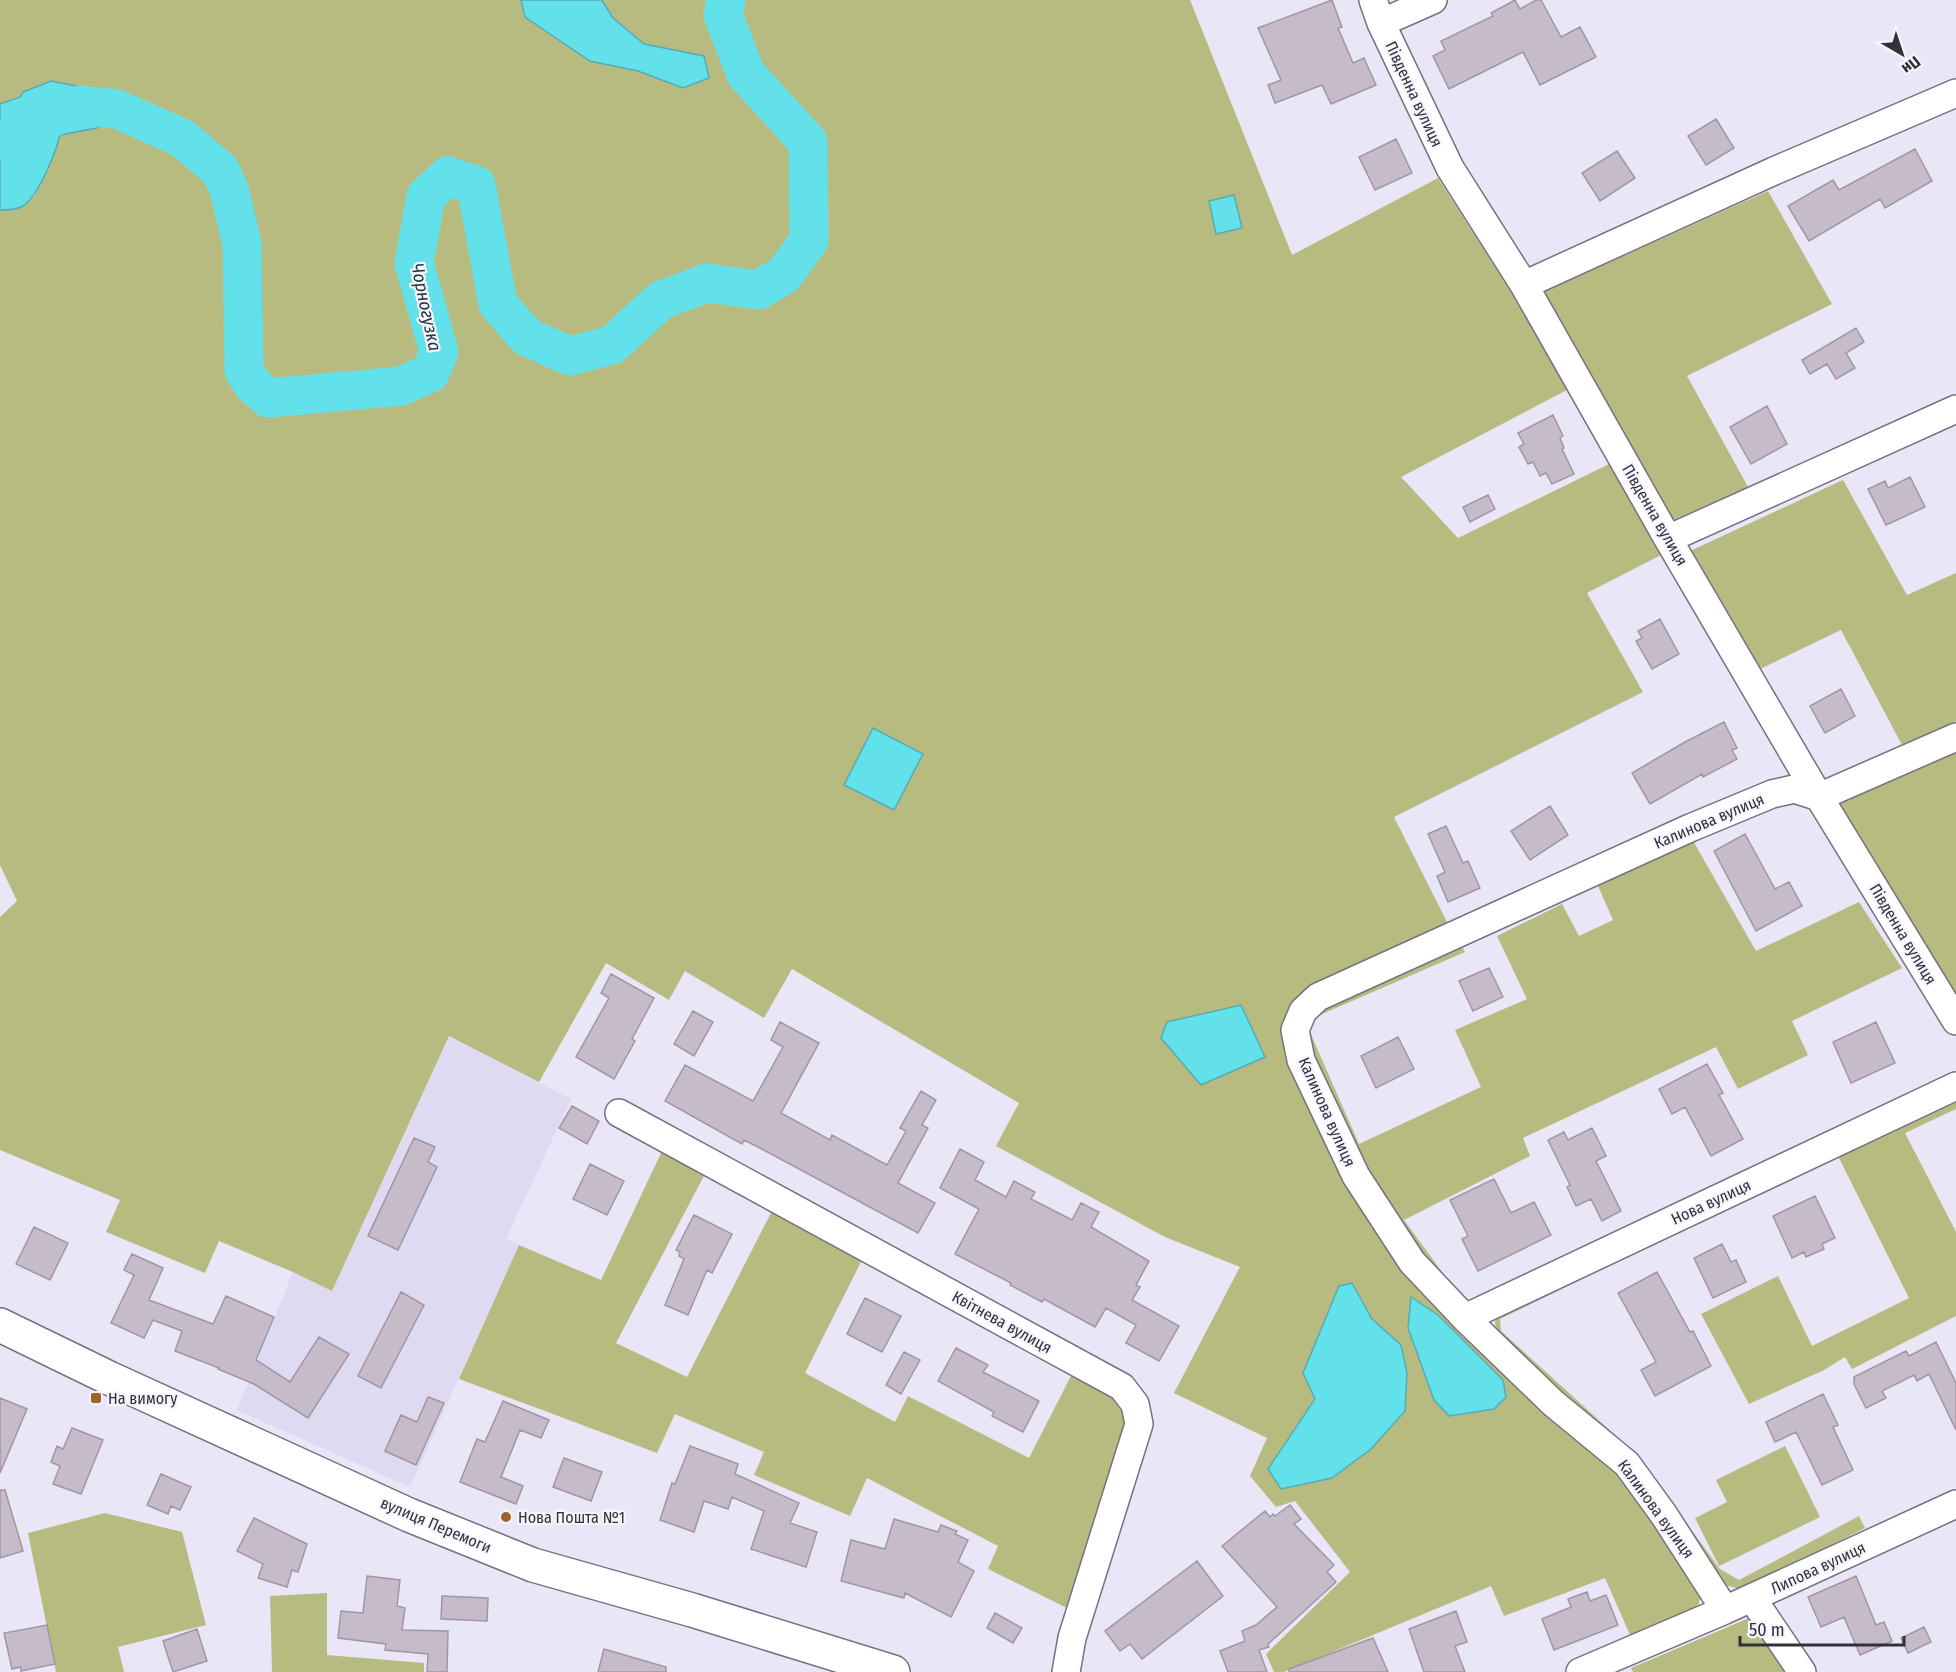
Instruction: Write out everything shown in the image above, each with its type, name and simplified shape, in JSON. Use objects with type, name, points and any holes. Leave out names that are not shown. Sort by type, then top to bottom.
[{"type":"main road","name":"вулиця Перемоги","points":[[0,1324],[110,1378],[409,1515],[533,1565],[692,1610],[893,1672]]},
{"type":"street","points":[[1377,12],[1433,0]]},
{"type":"street","name":"Південна вулиця","points":[[1377,12],[1450,168],[1524,285],[1668,539],[1820,797],[1956,1021]]},
{"type":"street","points":[[1524,285],[1774,171],[1956,93]]},
{"type":"street","points":[[1668,539],[1956,409]]},
{"type":"street","points":[[1820,797],[1956,737]]},
{"type":"street","name":"Калинова вулиця","points":[[1725,1610],[1664,1515],[1627,1464],[1553,1403],[1412,1262],[1356,1176],[1301,1060],[1295,1030],[1303,1011],[1318,997],[1690,828],[1772,794],[1794,789],[1820,797]]},
{"type":"street","name":"Нова вулиця","points":[[1466,1318],[1956,1086]]},
{"type":"street","name":"Квітнева вулиця","points":[[619,1113],[1122,1388],[1135,1404],[1139,1424],[1072,1638],[1066,1672]]},
{"type":"street","name":"Липова вулиця","points":[[1580,1672],[1752,1598],[1956,1504]]},
{"type":"street","points":[[1752,1598],[1802,1672]]},
{"type":"shaded area","points":[[449,1036],[571,1099],[506,1239],[519,1245],[410,1487],[237,1410],[293,1272],[332,1291]]},
{"type":"green space","points":[[0,0],[521,0],[525,17],[590,61],[638,71],[683,88],[704,56],[644,44],[613,18],[602,0],[1190,0],[1292,255],[1438,178],[1511,292],[1567,390],[1401,477],[1458,538],[1609,464],[1661,555],[1587,593],[1643,692],[1394,817],[1449,926],[1297,1007],[1350,1179],[1622,1468],[1703,1589],[1698,1606],[1631,1637],[1605,1578],[1504,1616],[1491,1586],[1284,1672],[1274,1672],[1266,1654],[1350,1572],[1295,1501],[1276,1507],[1250,1476],[1267,1438],[1174,1393],[1240,1267],[1165,1237],[996,1146],[1019,1103],[792,969],[764,1018],[685,971],[669,1000],[606,963],[539,1082],[449,1036],[332,1291],[219,1241],[205,1273],[106,1232],[120,1200],[0,1150],[0,917],[17,901],[0,865],[0,210],[18,206],[34,196],[60,135],[97,128],[20,97],[0,104]],"holes":[[[1352,1283],[1372,1319],[1401,1346],[1315,1399]],[[1412,1298],[1438,1315],[1503,1380],[1506,1397],[1434,1400],[1408,1328]]]},
{"type":"green space","points":[[1768,191],[1832,304],[1687,376],[1748,487],[1671,521],[1541,293]]},
{"type":"green space","points":[[1843,480],[1907,595],[1956,573],[1956,721],[1902,745],[1841,630],[1758,670],[1688,552]]},
{"type":"green space","points":[[1956,751],[1956,1000],[1836,803]]},
{"type":"green space","points":[[1692,839],[1756,951],[1859,902],[1902,968],[1792,1021],[1808,1055],[1738,1089],[1716,1047],[1523,1138],[1530,1156],[1404,1220],[1464,1302],[1417,1259],[1306,1059],[1307,1015],[1459,942],[1465,952],[1313,1018],[1309,1030],[1359,1144],[1481,1087],[1455,1030],[1527,999],[1497,936],[1562,904],[1579,936],[1613,920],[1598,886]]},
{"type":"green space","points":[[1956,1095],[1956,1109],[1905,1133],[1956,1232],[1956,1316],[1852,1369],[1845,1357],[1824,1370],[1749,1404],[1701,1314],[1778,1276],[1812,1346],[1909,1298],[1837,1154]]},
{"type":"green space","points":[[663,1149],[706,1172],[616,1343],[687,1377],[773,1209],[863,1258],[805,1373],[895,1422],[908,1396],[1029,1458],[1073,1372],[1115,1395],[1129,1424],[1071,1610],[988,1569],[998,1546],[867,1478],[850,1516],[754,1475],[764,1452],[675,1414],[657,1453],[459,1379],[519,1245],[601,1280]]},
{"type":"green space","points":[[1590,1269],[1592,1274],[1500,1319],[1501,1331],[1636,1454],[1720,1569],[1739,1580],[1859,1516],[1865,1528],[1757,1583],[1740,1589],[1718,1583],[1496,1335],[1495,1321],[1503,1308]]},
{"type":"green space","points":[[1785,1446],[1820,1517],[1719,1566],[1695,1518],[1727,1502],[1716,1480]]},
{"type":"green space","points":[[105,1513],[182,1532],[206,1625],[118,1647],[124,1672],[56,1672],[28,1533]]},
{"type":"green space","points":[[327,1593],[327,1655],[424,1663],[424,1672],[272,1672],[270,1596]]},
{"type":"green space","points":[[1754,1616],[1792,1672],[1633,1672],[1631,1668]]},
{"type":"water","points":[[521,0],[602,0],[613,18],[644,44],[704,56],[709,78],[683,88],[638,71],[590,61],[525,17]]},
{"type":"water","points":[[51,81],[102,91],[115,105],[113,115],[103,115],[97,128],[60,135],[46,174],[29,201],[18,208],[0,210],[0,104],[20,97],[23,92]]},
{"type":"water","points":[[1234,195],[1242,228],[1216,234],[1209,201]]},
{"type":"water","points":[[873,728],[923,754],[894,810],[844,785]]},
{"type":"water","points":[[1241,1005],[1265,1057],[1201,1085],[1161,1038],[1167,1022]]},
{"type":"water","points":[[1352,1283],[1372,1319],[1401,1345],[1407,1373],[1405,1411],[1371,1449],[1332,1478],[1281,1489],[1268,1469],[1315,1399],[1303,1373],[1339,1286]]},
{"type":"water","points":[[1411,1297],[1438,1315],[1503,1380],[1506,1397],[1494,1409],[1449,1416],[1434,1400],[1408,1328]]},
{"type":"building","points":[[1332,0],[1342,27],[1338,28],[1353,63],[1364,58],[1376,85],[1331,104],[1322,85],[1275,103],[1268,85],[1281,80],[1258,28]]},
{"type":"building","points":[[1515,0],[1520,9],[1536,0],[1541,0],[1561,37],[1580,27],[1596,57],[1540,85],[1523,52],[1449,89],[1433,56],[1445,50],[1441,41],[1493,16],[1491,13]]},
{"type":"building","points":[[1716,119],[1734,148],[1706,165],[1688,136]]},
{"type":"building","points":[[1396,139],[1412,173],[1375,190],[1359,157]]},
{"type":"building","points":[[1915,149],[1932,181],[1885,208],[1880,199],[1809,241],[1788,206],[1833,180],[1839,190]]},
{"type":"building","points":[[1617,151],[1635,178],[1600,201],[1582,173]]},
{"type":"building","points":[[1856,328],[1864,342],[1846,353],[1855,368],[1836,379],[1827,364],[1810,374],[1802,360]]},
{"type":"building","points":[[1767,406],[1787,444],[1751,464],[1730,427]]},
{"type":"building","points":[[1553,415],[1563,436],[1560,438],[1564,448],[1562,449],[1574,474],[1552,484],[1546,473],[1540,476],[1533,462],[1528,464],[1519,447],[1524,444],[1518,433]]},
{"type":"building","points":[[1910,477],[1925,507],[1886,525],[1868,489],[1885,481],[1888,488]]},
{"type":"building","points":[[1488,495],[1495,509],[1470,522],[1463,507]]},
{"type":"building","points":[[1660,619],[1679,654],[1652,669],[1636,641],[1642,638],[1638,631]]},
{"type":"building","points":[[1841,689],[1855,716],[1825,733],[1810,706]]},
{"type":"building","points":[[1724,722],[1737,748],[1732,750],[1737,759],[1703,777],[1702,774],[1650,804],[1632,773]]},
{"type":"building","points":[[1550,806],[1568,835],[1530,860],[1511,831]]},
{"type":"building","points":[[1446,826],[1463,863],[1468,861],[1480,888],[1448,902],[1437,876],[1445,872],[1428,834]]},
{"type":"building","points":[[1745,834],[1775,889],[1789,882],[1802,906],[1756,931],[1714,851]]},
{"type":"building","points":[[1489,968],[1503,997],[1473,1011],[1459,981]]},
{"type":"building","points":[[611,974],[654,998],[632,1039],[635,1041],[614,1079],[576,1057],[609,998],[601,993]]},
{"type":"building","points":[[693,1011],[713,1022],[694,1056],[674,1044]]},
{"type":"building","points":[[780,1022],[819,1043],[781,1113],[830,1140],[832,1135],[887,1165],[906,1131],[900,1128],[921,1091],[936,1100],[922,1125],[928,1128],[898,1183],[935,1203],[918,1233],[760,1148],[744,1140],[742,1144],[665,1101],[685,1065],[753,1101],[783,1047],[771,1040]]},
{"type":"building","points":[[1876,1022],[1895,1063],[1851,1083],[1833,1042]]},
{"type":"building","points":[[1398,1037],[1414,1069],[1376,1088],[1361,1056]]},
{"type":"building","points":[[1707,1064],[1723,1093],[1719,1095],[1743,1139],[1711,1156],[1685,1107],[1672,1114],[1659,1089]]},
{"type":"building","points":[[572,1106],[599,1121],[587,1144],[559,1128]]},
{"type":"building","points":[[1592,1128],[1606,1156],[1596,1161],[1621,1211],[1602,1221],[1591,1199],[1576,1206],[1567,1187],[1570,1185],[1548,1140],[1564,1132],[1568,1140]]},
{"type":"building","points":[[414,1138],[435,1147],[428,1162],[437,1167],[398,1250],[368,1236]]},
{"type":"building","points":[[960,1149],[984,1162],[975,1180],[1006,1197],[1014,1181],[1035,1192],[1031,1199],[1072,1220],[1081,1203],[1099,1212],[1091,1227],[1149,1261],[1136,1285],[1140,1287],[1132,1300],[1179,1326],[1159,1361],[1126,1343],[1136,1325],[1106,1308],[1095,1327],[1044,1299],[1042,1302],[955,1254],[979,1209],[940,1188]]},
{"type":"building","points":[[590,1164],[624,1181],[607,1215],[573,1199]]},
{"type":"building","points":[[1494,1179],[1511,1213],[1534,1202],[1551,1235],[1478,1271],[1462,1239],[1468,1236],[1450,1200]]},
{"type":"building","points":[[1815,1196],[1835,1238],[1822,1244],[1824,1249],[1806,1257],[1804,1252],[1792,1258],[1773,1216]]},
{"type":"building","points":[[694,1215],[732,1234],[712,1273],[707,1270],[688,1315],[665,1305],[684,1259],[676,1250]]},
{"type":"building","points":[[34,1227],[68,1243],[50,1280],[16,1264]]},
{"type":"building","points":[[1722,1244],[1731,1262],[1736,1260],[1746,1282],[1713,1298],[1694,1258]]},
{"type":"building","points":[[132,1254],[163,1268],[149,1300],[213,1324],[226,1296],[274,1317],[256,1360],[290,1382],[319,1337],[349,1354],[308,1418],[254,1384],[175,1351],[182,1331],[153,1320],[144,1338],[111,1323],[134,1275],[124,1270]]},
{"type":"building","points":[[1657,1272],[1690,1332],[1693,1331],[1711,1366],[1655,1396],[1641,1370],[1656,1362],[1618,1293]]},
{"type":"building","points":[[401,1292],[424,1305],[381,1388],[358,1376]]},
{"type":"building","points":[[865,1298],[901,1316],[882,1352],[847,1334]]},
{"type":"building","points":[[1936,1342],[1956,1383],[1956,1430],[1929,1374],[1917,1381],[1914,1375],[1882,1391],[1886,1398],[1866,1408],[1854,1384],[1854,1377],[1906,1351],[1909,1356]]},
{"type":"building","points":[[956,1348],[988,1365],[983,1372],[1039,1401],[1023,1432],[992,1416],[994,1412],[938,1381]]},
{"type":"building","points":[[904,1352],[920,1360],[901,1394],[886,1385]]},
{"type":"building","points":[[1823,1394],[1838,1425],[1833,1427],[1853,1470],[1822,1485],[1796,1432],[1775,1442],[1766,1422]]},
{"type":"building","points":[[428,1397],[444,1403],[416,1465],[385,1451],[401,1415],[417,1422]]},
{"type":"building","points":[[0,1398],[27,1409],[0,1473]]},
{"type":"building","points":[[503,1401],[549,1420],[541,1438],[520,1430],[501,1477],[523,1486],[516,1504],[460,1482],[477,1439],[485,1442]]},
{"type":"building","points":[[72,1428],[103,1440],[81,1494],[53,1484],[60,1466],[51,1462],[57,1446],[63,1449]]},
{"type":"building","points":[[690,1446],[738,1464],[735,1474],[799,1503],[790,1523],[817,1532],[806,1567],[751,1549],[764,1511],[732,1497],[728,1509],[704,1501],[694,1532],[660,1520],[672,1483],[675,1484]]},
{"type":"building","points":[[564,1458],[602,1472],[591,1501],[553,1487]]},
{"type":"building","points":[[161,1474],[191,1487],[180,1510],[171,1506],[168,1514],[147,1505]]},
{"type":"building","points":[[0,1490],[5,1490],[23,1551],[0,1558]]},
{"type":"building","points":[[1290,1505],[1301,1519],[1294,1524],[1334,1565],[1327,1572],[1336,1582],[1268,1644],[1269,1647],[1259,1650],[1267,1672],[1228,1672],[1220,1651],[1245,1641],[1242,1631],[1256,1625],[1277,1607],[1222,1546],[1265,1511],[1270,1517],[1273,1514],[1275,1516]]},
{"type":"building","points":[[254,1518],[307,1544],[298,1572],[292,1570],[287,1587],[258,1578],[263,1564],[237,1551]]},
{"type":"building","points":[[894,1519],[938,1532],[941,1525],[957,1531],[955,1534],[968,1540],[958,1562],[974,1571],[951,1617],[905,1593],[904,1598],[841,1581],[851,1540],[885,1549]]},
{"type":"building","points":[[1197,1561],[1223,1596],[1142,1659],[1130,1644],[1120,1651],[1105,1631]]},
{"type":"building","points":[[367,1576],[400,1580],[397,1606],[405,1608],[402,1630],[448,1631],[447,1672],[427,1672],[428,1654],[385,1650],[386,1644],[338,1638],[341,1611],[363,1613]]},
{"type":"building","points":[[1856,1576],[1876,1625],[1884,1622],[1892,1641],[1860,1655],[1844,1617],[1821,1627],[1808,1597]]},
{"type":"building","points":[[1587,1592],[1590,1601],[1606,1595],[1618,1625],[1554,1650],[1542,1619],[1571,1607],[1568,1599]]},
{"type":"building","points":[[442,1596],[488,1598],[487,1621],[441,1619]]},
{"type":"building","points":[[1456,1611],[1467,1642],[1455,1646],[1465,1672],[1424,1672],[1409,1629]]},
{"type":"building","points":[[995,1613],[1022,1628],[1013,1643],[987,1628]]},
{"type":"building","points":[[47,1625],[55,1664],[21,1671],[21,1667],[12,1669],[4,1633]]},
{"type":"building","points":[[1924,1627],[1931,1642],[1908,1653],[1901,1638]]},
{"type":"building","points":[[197,1629],[207,1661],[173,1672],[163,1641]]},
{"type":"building","points":[[1373,1638],[1388,1672],[1289,1672],[1289,1669]]},
{"type":"building","points":[[604,1649],[666,1667],[666,1672],[598,1672]]},
{"type":"waterway","name":"Чорногузка","points":[[0,141],[80,105],[117,109],[182,138],[220,170],[229,189],[242,244],[244,371],[254,386],[268,398],[401,386],[430,373],[439,352],[414,263],[426,196],[448,176],[476,185],[498,304],[527,337],[570,356],[612,345],[661,300],[707,283],[758,290],[784,275],[809,240],[808,142],[746,74],[723,15],[726,0]]},
{"type":"place","name":"На вимогу","points":[[96,1398]]},
{"type":"place","name":"Нова Пошта №1","points":[[506,1517]]}]
